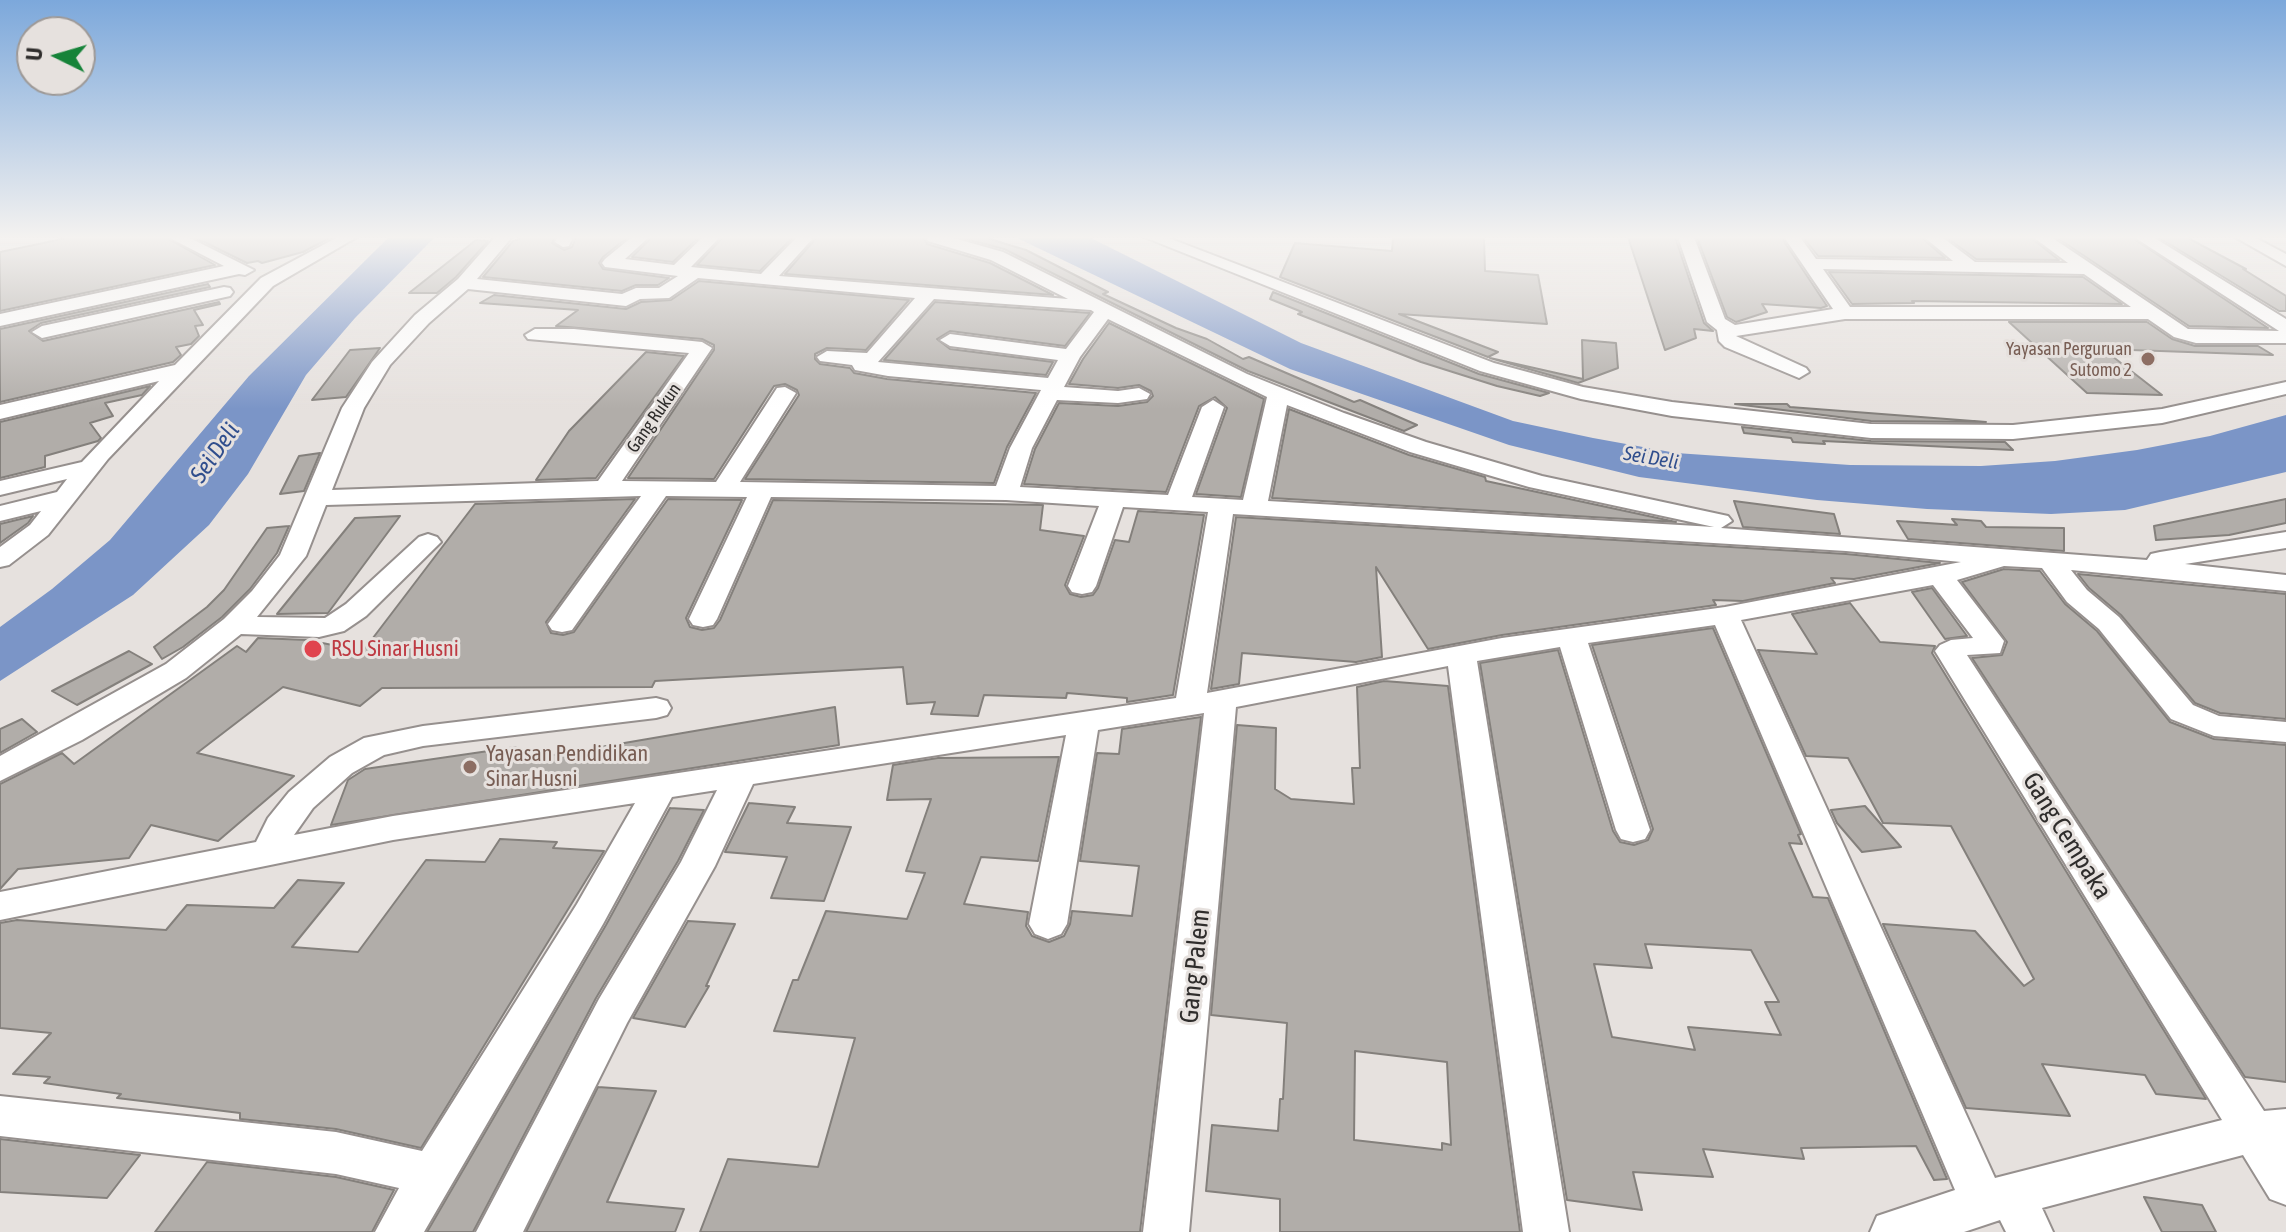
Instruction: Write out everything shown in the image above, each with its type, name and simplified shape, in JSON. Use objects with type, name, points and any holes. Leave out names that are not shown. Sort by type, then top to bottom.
[{"type":"street","points":[[54,294],[61,307]]},
{"type":"street","points":[[0,320],[136,294]]},
{"type":"street","points":[[42,332],[213,294]]},
{"type":"street","points":[[224,294],[225,300],[245,305]]},
{"type":"street","points":[[0,559],[39,530],[89,467],[245,305],[248,294]]},
{"type":"street","points":[[0,770],[71,733],[176,671],[234,625],[262,597],[293,556],[353,408],[382,362],[450,294]]},
{"type":"street","points":[[463,294],[483,302]]},
{"type":"street","points":[[521,294],[626,300],[634,294]]},
{"type":"street","points":[[827,357],[866,360],[874,357],[928,294]]},
{"type":"street","points":[[955,294],[1100,309]]},
{"type":"street","points":[[1072,294],[1278,396],[1418,447],[1537,482],[1764,531],[1846,543]]},
{"type":"street","points":[[1300,294],[1487,367],[1581,393],[1672,409],[1871,431],[2013,432],[2162,416],[2286,388]]},
{"type":"street","points":[[1707,294],[1717,322],[1725,328],[1748,330],[1845,313],[2150,313]]},
{"type":"street","points":[[1831,294],[1845,313]]},
{"type":"street","points":[[2124,294],[2177,332],[2196,337],[2286,337]]},
{"type":"street","points":[[2234,294],[2286,327]]},
{"type":"street","points":[[1006,493],[1021,448],[1100,309]]},
{"type":"street","points":[[1725,328],[1726,337],[1732,343],[1799,372]]},
{"type":"street","name":"Gang Rukun","points":[[535,335],[574,335],[702,348],[605,488]]},
{"type":"street","points":[[950,340],[1071,356]]},
{"type":"street","points":[[866,360],[862,366],[1118,397],[1139,394]]},
{"type":"street","points":[[0,412],[185,369]]},
{"type":"street","points":[[724,488],[785,393]]},
{"type":"street","points":[[1254,507],[1278,396]]},
{"type":"street","points":[[1178,501],[1213,407]]},
{"type":"street","points":[[0,488],[89,467]]},
{"type":"street","points":[[316,498],[605,488],[1006,493],[1846,543],[2003,558],[2123,565],[2286,583]]},
{"type":"street","points":[[562,624],[658,488]]},
{"type":"street","points":[[703,619],[762,490]]},
{"type":"street","points":[[0,514],[65,497]]},
{"type":"street","points":[[1082,586],[1114,498]]},
{"type":"street","name":"Gang Palem","points":[[1166,1232],[1222,504]]},
{"type":"street","points":[[2123,565],[2212,554],[2286,540]]},
{"type":"street","points":[[234,625],[319,628],[334,625],[356,610],[428,542]]},
{"type":"street","points":[[0,906],[393,828],[1206,703],[1461,654],[1725,615],[1940,576],[2003,558]]},
{"type":"street","points":[[2049,560],[2077,596],[2109,623],[2182,712],[2214,726],[2286,732]]},
{"type":"street","name":"Gang Cempaka","points":[[1940,576],[1990,641],[1990,647],[1961,646],[1950,651],[2269,1130]]},
{"type":"street","points":[[1725,615],[2009,1210]]},
{"type":"street","points":[[1572,638],[1633,830]]},
{"type":"street","points":[[1461,654],[1546,1232]]},
{"type":"street","points":[[269,852],[280,827],[301,800],[341,765],[375,746],[423,736],[656,708]]},
{"type":"street","points":[[1048,924],[1084,721]]},
{"type":"street","points":[[499,1232],[613,1011],[697,866],[741,774]]},
{"type":"street","points":[[398,1232],[590,914],[661,786]]},
{"type":"street","points":[[0,1116],[336,1153],[431,1174]]},
{"type":"street","points":[[1893,1232],[2009,1210],[2269,1130],[2286,1184]]},
{"type":"water","name":"Sei Deli","points":[[331,294],[378,294],[306,375],[248,474],[209,525],[133,595],[0,681],[0,627],[52,589],[110,540],[249,376]]},
{"type":"water","name":"Sei Deli","points":[[1135,294],[1204,294],[1301,343],[1513,421],[1676,453],[1850,465],[1981,466],[2055,461],[2137,450],[2210,436],[2286,415],[2286,472],[2125,510],[2051,514],[1927,509],[1817,500],[1639,477],[1509,445],[1290,369]]},
{"type":"building","points":[[0,294],[77,294],[0,311]]},
{"type":"building","points":[[159,294],[175,294],[41,323],[29,331],[43,341],[220,304],[194,310],[203,325],[195,326],[199,336],[191,344],[176,347],[181,355],[173,362],[0,402],[0,329]]},
{"type":"building","points":[[679,294],[848,294],[909,300],[866,350],[827,348],[815,354],[815,359],[820,364],[850,368],[854,373],[887,379],[1036,393],[1007,447],[994,483],[745,479],[799,395],[797,390],[785,384],[774,386],[714,479],[628,478],[714,350],[714,345],[702,339],[556,326],[578,310],[480,303],[494,295],[626,309],[641,302],[671,300]]},
{"type":"building","points":[[1095,294],[1104,294],[1207,339],[1243,359],[1249,357],[1417,425],[1404,431],[1248,371]]},
{"type":"building","points":[[1272,294],[1279,294],[1479,374],[1549,393],[1540,396],[1497,386],[1421,362],[1298,314],[1302,312],[1270,299]]},
{"type":"building","points":[[1325,294],[1542,294],[1547,324],[1399,314],[1498,352],[1488,357]]},
{"type":"building","points":[[1647,294],[1694,294],[1704,323],[1713,331],[1694,329],[1696,338],[1665,350]]},
{"type":"building","points":[[1719,294],[1819,294],[1827,306],[1762,304],[1767,312],[1736,322],[1727,317]]},
{"type":"building","points":[[1845,294],[2108,294],[2122,304],[1912,301],[1914,303],[1852,304]]},
{"type":"building","points":[[2142,294],[2218,294],[2268,328],[2189,326]]},
{"type":"building","points":[[2252,294],[2284,294],[2286,311],[2279,311]]},
{"type":"building","points":[[935,302],[1090,313],[1065,346],[950,331],[937,339],[950,349],[1053,362],[1046,375],[884,360]]},
{"type":"building","points":[[2009,322],[2147,322],[2172,339],[2195,346],[2258,346],[2273,355],[2103,349],[2162,395],[2087,393]]},
{"type":"building","points":[[1109,323],[1264,399],[1241,497],[1196,494],[1227,408],[1215,397],[1199,406],[1166,492],[1024,484],[1035,449],[1059,403],[1118,406],[1147,402],[1153,396],[1151,391],[1139,385],[1118,388],[1069,384]]},
{"type":"building","points":[[1582,340],[1616,343],[1618,368],[1578,383],[1490,358],[1583,379]]},
{"type":"building","points":[[380,348],[346,397],[312,400],[350,350]]},
{"type":"building","points":[[646,352],[684,356],[596,478],[536,480],[569,431]]},
{"type":"building","points":[[150,386],[142,395],[105,403],[113,416],[90,423],[101,438],[98,441],[45,456],[45,467],[0,478],[0,422]]},
{"type":"building","points":[[1735,404],[1787,404],[1790,407],[1986,422],[1871,421]]},
{"type":"building","points":[[1289,409],[1409,455],[1485,477],[1486,481],[1676,522],[1272,498]]},
{"type":"building","points":[[1742,427],[1871,441],[2005,442],[2013,450],[1793,442],[1791,438],[1744,433]]},
{"type":"building","points":[[320,453],[304,491],[280,494],[299,456]]},
{"type":"building","points":[[635,499],[546,622],[551,633],[563,635],[574,632],[668,499],[742,500],[686,618],[690,627],[702,630],[714,628],[720,620],[773,500],[1043,505],[1040,530],[1084,536],[1065,585],[1070,594],[1081,597],[1093,595],[1098,588],[1115,540],[1129,542],[1138,511],[1204,515],[1173,695],[1127,702],[1127,698],[1067,693],[1066,698],[984,695],[978,716],[931,714],[935,702],[907,704],[903,667],[655,681],[652,687],[382,688],[360,706],[283,687],[197,753],[294,776],[218,841],[151,825],[129,858],[18,869],[0,889],[0,784],[62,753],[74,764],[237,646],[246,652],[258,638],[307,640],[363,651],[475,504]]},
{"type":"building","points":[[2286,499],[2286,523],[2229,535],[2156,540],[2154,526]]},
{"type":"building","points":[[1734,501],[1834,514],[1840,534],[1743,527]]},
{"type":"building","points":[[33,516],[28,523],[0,543],[0,524]]},
{"type":"building","points":[[400,516],[328,613],[277,614],[355,518]]},
{"type":"building","points":[[1236,517],[1846,554],[1940,563],[1854,579],[1831,578],[1835,583],[1743,601],[1713,600],[1716,605],[1502,635],[1428,649],[1376,567],[1382,657],[1356,662],[1242,653],[1239,684],[1211,689]]},
{"type":"building","points":[[1952,519],[1981,521],[1986,527],[2064,528],[2064,551],[1908,539],[1897,521],[1957,525]]},
{"type":"building","points":[[289,526],[277,553],[250,589],[222,617],[162,659],[154,647],[207,607],[224,590],[267,528]]},
{"type":"building","points":[[2004,569],[2040,571],[2065,604],[2097,631],[2170,722],[2214,739],[2286,745],[2286,1082],[2245,1077],[1972,658],[2002,655],[2007,642],[1962,582]]},
{"type":"building","points":[[2078,574],[2286,594],[2286,719],[2220,713],[2195,703],[2121,615],[2089,588]]},
{"type":"building","points":[[1932,588],[1967,636],[1945,639],[1912,592]]},
{"type":"building","points":[[1850,603],[1880,642],[1935,646],[1932,653],[2206,1099],[2156,1094],[2145,1075],[2042,1064],[2070,1116],[1966,1108],[1883,924],[1975,931],[2024,986],[2034,979],[1951,826],[1883,823],[1848,758],[1806,756],[1758,650],[1817,654],[1792,614]]},
{"type":"building","points":[[1713,628],[1801,834],[1798,835],[1802,844],[1789,843],[1813,897],[1828,898],[1947,1179],[1934,1180],[1916,1146],[1801,1148],[1804,1159],[1703,1149],[1713,1177],[1633,1172],[1642,1210],[1567,1200],[1480,663],[1558,650],[1613,831],[1620,842],[1634,845],[1648,840],[1653,829],[1592,645]],"holes":[[[1645,944],[1751,950],[1779,1002],[1765,1002],[1781,1035],[1688,1027],[1695,1050],[1612,1037],[1594,964],[1652,968]]]},
{"type":"building","points":[[129,651],[152,664],[77,705],[52,691]]},
{"type":"building","points":[[1384,681],[1448,686],[1520,1232],[1280,1232],[1280,1199],[1206,1191],[1212,1125],[1278,1131],[1280,1099],[1283,1099],[1287,1023],[1211,1015],[1237,725],[1276,728],[1275,789],[1291,799],[1354,804],[1352,768],[1360,768],[1357,687]],"holes":[[[1355,1051],[1447,1062],[1451,1145],[1442,1143],[1442,1150],[1354,1140]]]},
{"type":"building","points":[[835,707],[839,745],[331,825],[348,780],[365,769],[516,747],[513,762]]},
{"type":"building","points":[[1201,717],[1140,1232],[700,1232],[728,1159],[818,1167],[855,1038],[774,1031],[793,980],[798,980],[826,911],[907,919],[925,873],[906,871],[931,799],[887,800],[893,765],[938,758],[1059,757],[1038,861],[981,857],[964,904],[1028,912],[1026,926],[1032,936],[1049,942],[1064,936],[1072,911],[1132,916],[1139,866],[1080,861],[1097,753],[1119,754],[1122,729]]},
{"type":"building","points":[[22,719],[37,732],[0,753],[0,729]]},
{"type":"building","points":[[749,803],[795,807],[787,823],[851,827],[824,901],[771,898],[787,857],[725,852]]},
{"type":"building","points":[[1865,806],[1901,847],[1862,852],[1837,823],[1831,810]]},
{"type":"building","points":[[670,808],[704,810],[678,861],[596,998],[473,1232],[427,1232],[606,925]]},
{"type":"building","points":[[500,839],[557,842],[553,848],[604,851],[421,1148],[336,1129],[240,1119],[240,1113],[117,1098],[121,1094],[44,1083],[50,1077],[13,1074],[51,1033],[0,1028],[0,923],[17,920],[166,930],[187,905],[274,908],[298,880],[344,883],[292,947],[358,952],[426,860],[485,862]]},
{"type":"building","points":[[688,921],[735,924],[706,986],[709,986],[685,1027],[633,1018]]},
{"type":"building","points":[[598,1087],[656,1091],[607,1202],[684,1209],[675,1232],[526,1232]]},
{"type":"building","points":[[0,1139],[140,1155],[107,1198],[0,1192]]},
{"type":"building","points":[[207,1162],[336,1177],[394,1190],[372,1232],[155,1232]]},
{"type":"building","points":[[2144,1197],[2202,1205],[2216,1232],[2162,1232]]},
{"type":"place","name":"Yayasan Perguruan Sutomo 2","points":[[2148,359]]},
{"type":"place","name":"RSU Sinar Husni","points":[[313,649]]},
{"type":"place","name":"Yayasan Pendidikan Sinar Husni","points":[[470,767]]}]
